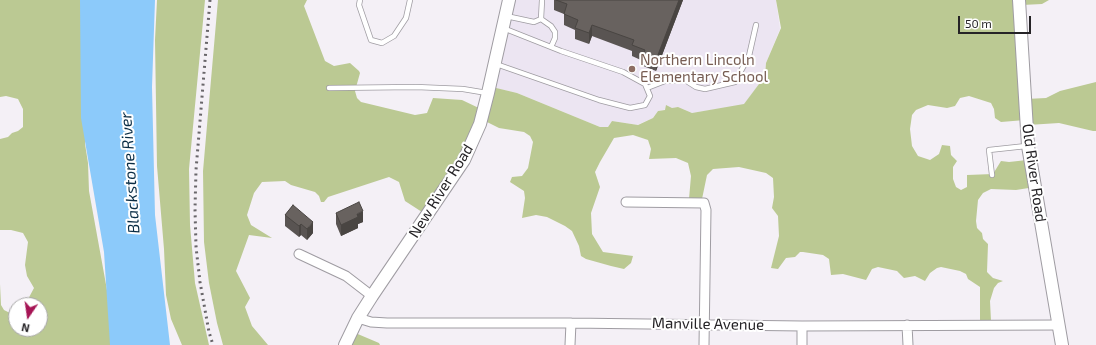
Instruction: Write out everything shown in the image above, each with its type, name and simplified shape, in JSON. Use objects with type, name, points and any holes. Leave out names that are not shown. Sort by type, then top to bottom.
[{"type":"street","name":"New River Road","points":[[345,345],[358,318],[372,296],[464,160],[480,124],[509,0]]},
{"type":"street","name":"Old River Road","points":[[1019,0],[1023,44],[1028,146],[1062,345]]},
{"type":"street","points":[[626,202],[704,203],[706,210],[704,345]]},
{"type":"street","points":[[299,254],[346,276],[372,296]]},
{"type":"street","name":"Manville Avenue","points":[[358,318],[372,322],[386,323],[570,323],[802,326],[1059,325]]},
{"type":"street","points":[[570,323],[570,345]]},
{"type":"street","points":[[907,325],[908,345]]},
{"type":"street","points":[[802,326],[802,345]]},
{"type":"lane","points":[[360,0],[359,5],[371,40],[382,43],[394,36],[406,18],[410,0]]},
{"type":"lane","points":[[541,19],[542,0]]},
{"type":"lane","points":[[504,22],[534,22],[541,19]]},
{"type":"lane","points":[[541,19],[552,26],[555,32],[555,38],[551,47]]},
{"type":"lane","points":[[495,64],[599,100],[630,108],[645,104],[650,96],[645,84],[623,72],[551,47],[504,22]]},
{"type":"lane","points":[[647,88],[665,81],[686,80],[696,88],[705,89],[736,82],[749,56],[756,25]]},
{"type":"lane","points":[[329,88],[416,87],[488,93]]},
{"type":"lane","points":[[992,175],[989,150],[1028,146]]},
{"type":"shaded area","name":"Northern Lincoln Elementary School","points":[[514,0],[776,0],[780,29],[766,63],[765,76],[744,105],[692,113],[678,107],[658,111],[653,118],[637,125],[612,121],[608,127],[600,127],[517,93],[495,88]]},
{"type":"green space","points":[[0,0],[83,0],[86,56],[85,144],[88,163],[89,191],[117,345],[0,345],[0,284],[1,305],[4,310],[8,312],[8,337],[48,337],[48,297],[29,297],[34,288],[27,276],[25,265],[28,242],[23,233],[11,230],[0,230],[0,139],[8,137],[23,127],[23,109],[18,99],[6,96],[0,97]]},
{"type":"green space","points":[[157,0],[205,0],[189,169],[190,225],[195,283],[209,345],[182,345],[171,319],[166,295],[164,249],[157,166],[155,40]]},
{"type":"green space","points":[[218,0],[307,0],[304,6],[325,61],[334,66],[350,63],[359,71],[360,73],[355,91],[357,98],[361,102],[415,115],[427,113],[433,98],[462,100],[483,110],[492,87],[517,93],[600,127],[608,127],[612,121],[638,125],[653,118],[658,111],[665,110],[666,105],[672,108],[678,107],[692,113],[744,104],[765,76],[766,63],[781,28],[776,0],[1049,0],[1042,4],[1022,5],[1026,99],[1046,98],[1060,91],[1096,82],[1096,131],[1059,123],[1028,125],[1025,120],[1001,122],[995,118],[994,109],[991,103],[969,96],[960,98],[955,106],[947,108],[928,105],[916,110],[912,115],[910,129],[912,146],[918,156],[930,160],[939,154],[942,145],[950,146],[951,155],[957,161],[953,167],[953,179],[956,187],[961,190],[967,187],[967,175],[993,174],[1001,161],[1009,162],[1027,160],[1035,187],[1016,190],[991,189],[983,193],[978,200],[976,221],[977,228],[982,233],[983,239],[988,244],[987,272],[993,278],[1003,281],[998,283],[994,288],[990,301],[991,321],[980,321],[980,287],[968,279],[966,274],[960,271],[941,267],[937,268],[930,273],[925,281],[915,276],[904,278],[897,271],[878,267],[872,269],[866,280],[843,274],[831,275],[829,259],[823,255],[803,252],[800,252],[795,257],[786,258],[778,269],[771,268],[779,236],[778,216],[772,208],[774,197],[773,178],[766,173],[739,167],[713,169],[707,175],[702,199],[689,199],[691,176],[688,163],[676,158],[649,159],[651,149],[648,140],[633,135],[614,138],[600,162],[595,172],[600,187],[591,213],[592,234],[603,252],[633,256],[631,263],[624,269],[586,259],[581,256],[579,246],[572,231],[565,226],[547,217],[536,215],[522,218],[525,198],[524,191],[510,182],[512,177],[522,176],[528,168],[533,142],[530,136],[524,132],[499,128],[481,119],[463,158],[422,212],[405,201],[399,182],[389,177],[328,197],[324,202],[321,202],[319,196],[315,192],[291,185],[285,181],[262,182],[254,193],[247,215],[251,225],[272,238],[249,235],[236,271],[250,298],[245,307],[252,326],[268,345],[223,345],[209,283],[204,242],[203,171]]},
{"type":"green space","points":[[353,332],[379,343],[380,345],[346,345]]},
{"type":"water","name":"Blackstone River","points":[[80,0],[155,0],[152,87],[155,215],[170,345],[110,345],[104,252],[81,118]]},
{"type":"building","points":[[556,0],[679,0],[656,60],[643,55],[645,50],[632,45],[634,40],[592,25],[589,33],[575,28],[578,20],[564,14],[567,4]]},
{"type":"building","points":[[359,202],[363,211],[357,214],[358,217],[341,225],[336,213]]},
{"type":"building","points":[[293,205],[313,222],[307,229],[301,224],[299,226],[285,215]]},
{"type":"railway","points":[[210,0],[196,170],[195,209],[196,247],[200,282],[209,332],[213,345]]},
{"type":"place","name":"Northern Lincoln Elementary School","points":[[632,69]]}]
